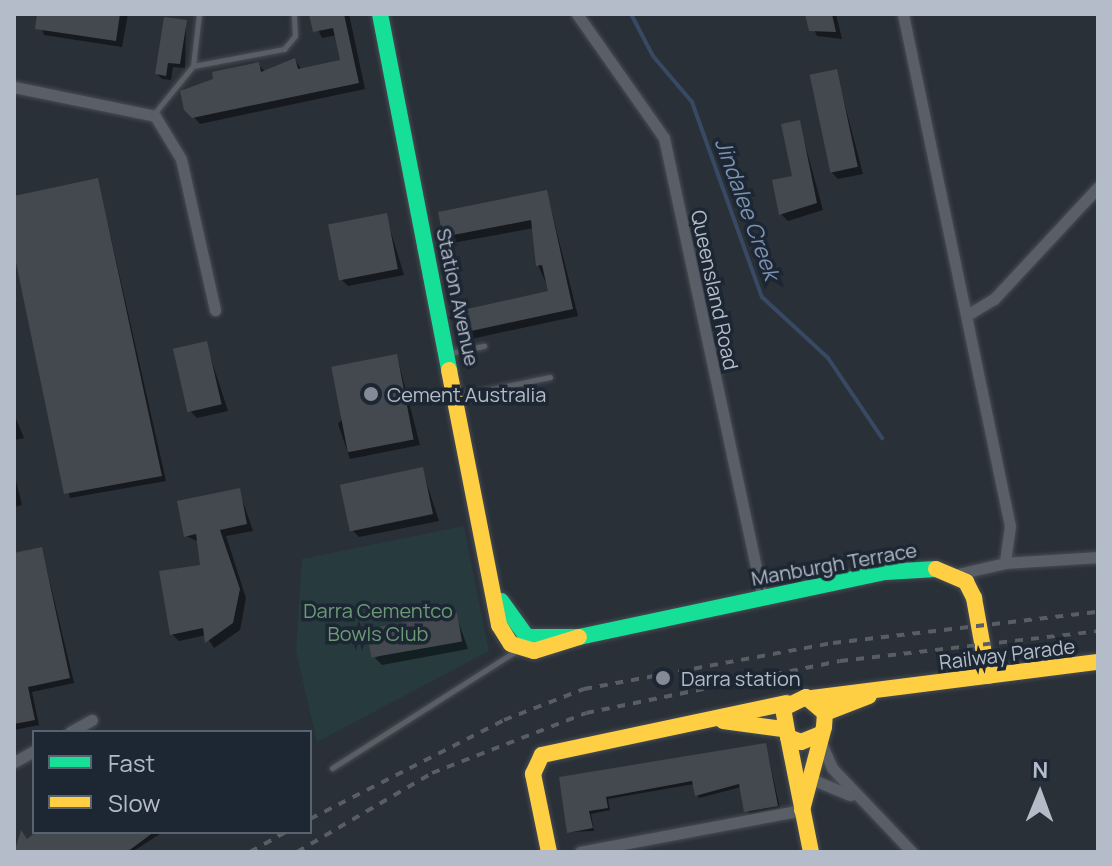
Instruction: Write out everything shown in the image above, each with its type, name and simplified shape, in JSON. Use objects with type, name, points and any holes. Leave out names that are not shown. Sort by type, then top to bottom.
[{"type":"street","name":"Station Avenue","points":[[380,14],[496,589],[499,625],[527,645]]},
{"type":"street","name":"Queensland Road","points":[[577,14],[664,138],[762,597]]},
{"type":"street","points":[[903,14],[1010,526],[1005,563]]},
{"type":"street","points":[[14,87],[152,115],[181,159],[215,310]]},
{"type":"street","points":[[967,315],[994,299],[1098,187]]},
{"type":"street","name":"Manburgh Terrace","points":[[527,645],[919,568],[958,574],[1005,563],[1098,557]]},
{"type":"street","points":[[958,574],[974,598],[988,676]]},
{"type":"street","name":"Railway Parade","points":[[812,698],[1096,666]]},
{"type":"street","name":"Railway Parade","points":[[825,713],[921,685]]},
{"type":"street","points":[[549,852],[535,763],[554,750],[812,698],[825,713],[802,810]]},
{"type":"street","points":[[787,703],[785,733],[791,774],[811,852]]},
{"type":"street","points":[[705,719],[785,733],[809,742],[820,737]]},
{"type":"street","points":[[74,730],[92,720]]},
{"type":"street","points":[[820,737],[832,768],[912,852]]},
{"type":"street","points":[[14,762],[32,752]]},
{"type":"street","points":[[791,774],[810,777],[864,804]]},
{"type":"street","points":[[580,852],[802,810]]},
{"type":"lane","points":[[152,115],[193,66],[199,14]]},
{"type":"lane","points":[[193,66],[284,49],[295,36],[294,14]]},
{"type":"lane","points":[[449,353],[484,346]]},
{"type":"lane","points":[[458,396],[550,377]]},
{"type":"lane","points":[[332,768],[527,645]]},
{"type":"green space","name":"Darra Cementco Bowls Club","points":[[464,526],[489,651],[317,742],[296,651],[302,559]]},
{"type":"building","points":[[37,14],[120,14],[116,41],[35,29]]},
{"type":"building","points":[[309,14],[344,14],[359,83],[192,118],[184,110],[180,91],[213,79],[212,72],[259,62],[261,72],[295,58],[298,69],[340,60],[333,28],[313,32]]},
{"type":"building","points":[[805,14],[832,14],[836,32],[809,31]]},
{"type":"building","points":[[164,17],[187,20],[180,64],[168,63],[166,76],[155,74]]},
{"type":"building","points":[[837,69],[858,167],[830,173],[810,75]]},
{"type":"building","points":[[800,120],[817,203],[779,215],[772,180],[792,176],[781,124]]},
{"type":"building","points":[[98,178],[162,476],[64,494],[14,253],[14,196]]},
{"type":"building","points":[[547,190],[573,309],[462,333],[458,311],[548,291],[542,265],[536,266],[531,220],[443,237],[438,212]]},
{"type":"building","points":[[387,213],[398,269],[339,280],[328,224]]},
{"type":"building","points":[[207,341],[222,404],[188,412],[173,349]]},
{"type":"building","name":"Cement Australia","points":[[397,354],[414,439],[348,452],[331,367]]},
{"type":"building","points":[[423,467],[433,514],[350,532],[340,485]]},
{"type":"building","points":[[240,488],[247,524],[220,530],[240,589],[233,623],[205,643],[203,628],[170,635],[159,571],[200,565],[196,534],[184,537],[177,501]]},
{"type":"building","points":[[42,547],[70,678],[28,687],[35,720],[14,724],[14,553]]},
{"type":"building","points":[[457,613],[462,642],[371,658],[366,629]]},
{"type":"building","points":[[766,743],[778,806],[744,812],[739,784],[695,796],[692,781],[606,797],[608,808],[589,811],[593,828],[567,833],[559,777]]},
{"type":"building","points":[[21,830],[27,839],[33,834],[151,834],[127,852],[14,852]]},
{"type":"waterway","name":"Jindalee Creek","points":[[631,14],[653,56],[692,102],[762,297],[828,358],[882,438]]},
{"type":"railway","points":[[312,818],[504,720],[584,689],[833,643],[1098,612]]},
{"type":"railway","points":[[297,852],[432,773],[586,713],[840,661],[1098,631]]},
{"type":"railway","points":[[250,852],[282,834]]},
{"type":"traffic: fast","points":[[380,14],[449,370]]},
{"type":"traffic: fast","points":[[501,601],[527,637],[579,637],[886,572],[936,569]]},
{"type":"traffic: slow","points":[[449,370],[499,625],[511,644],[534,651],[579,637]]},
{"type":"traffic: slow","points":[[936,569],[966,582],[974,598],[988,676]]},
{"type":"traffic: slow","points":[[812,698],[1098,662]]},
{"type":"traffic: slow","points":[[825,713],[869,696]]},
{"type":"traffic: slow","points":[[802,810],[824,727],[825,713],[806,697],[783,708],[788,737],[801,742],[821,734]]},
{"type":"traffic: slow","points":[[549,852],[533,774],[542,755],[787,703]]},
{"type":"traffic: slow","points":[[723,721],[782,729]]},
{"type":"traffic: slow","points":[[788,737],[811,852]]},
{"type":"place","name":"Cement Australia","points":[[371,394]]},
{"type":"place","name":"Darra station","points":[[663,678]]}]
